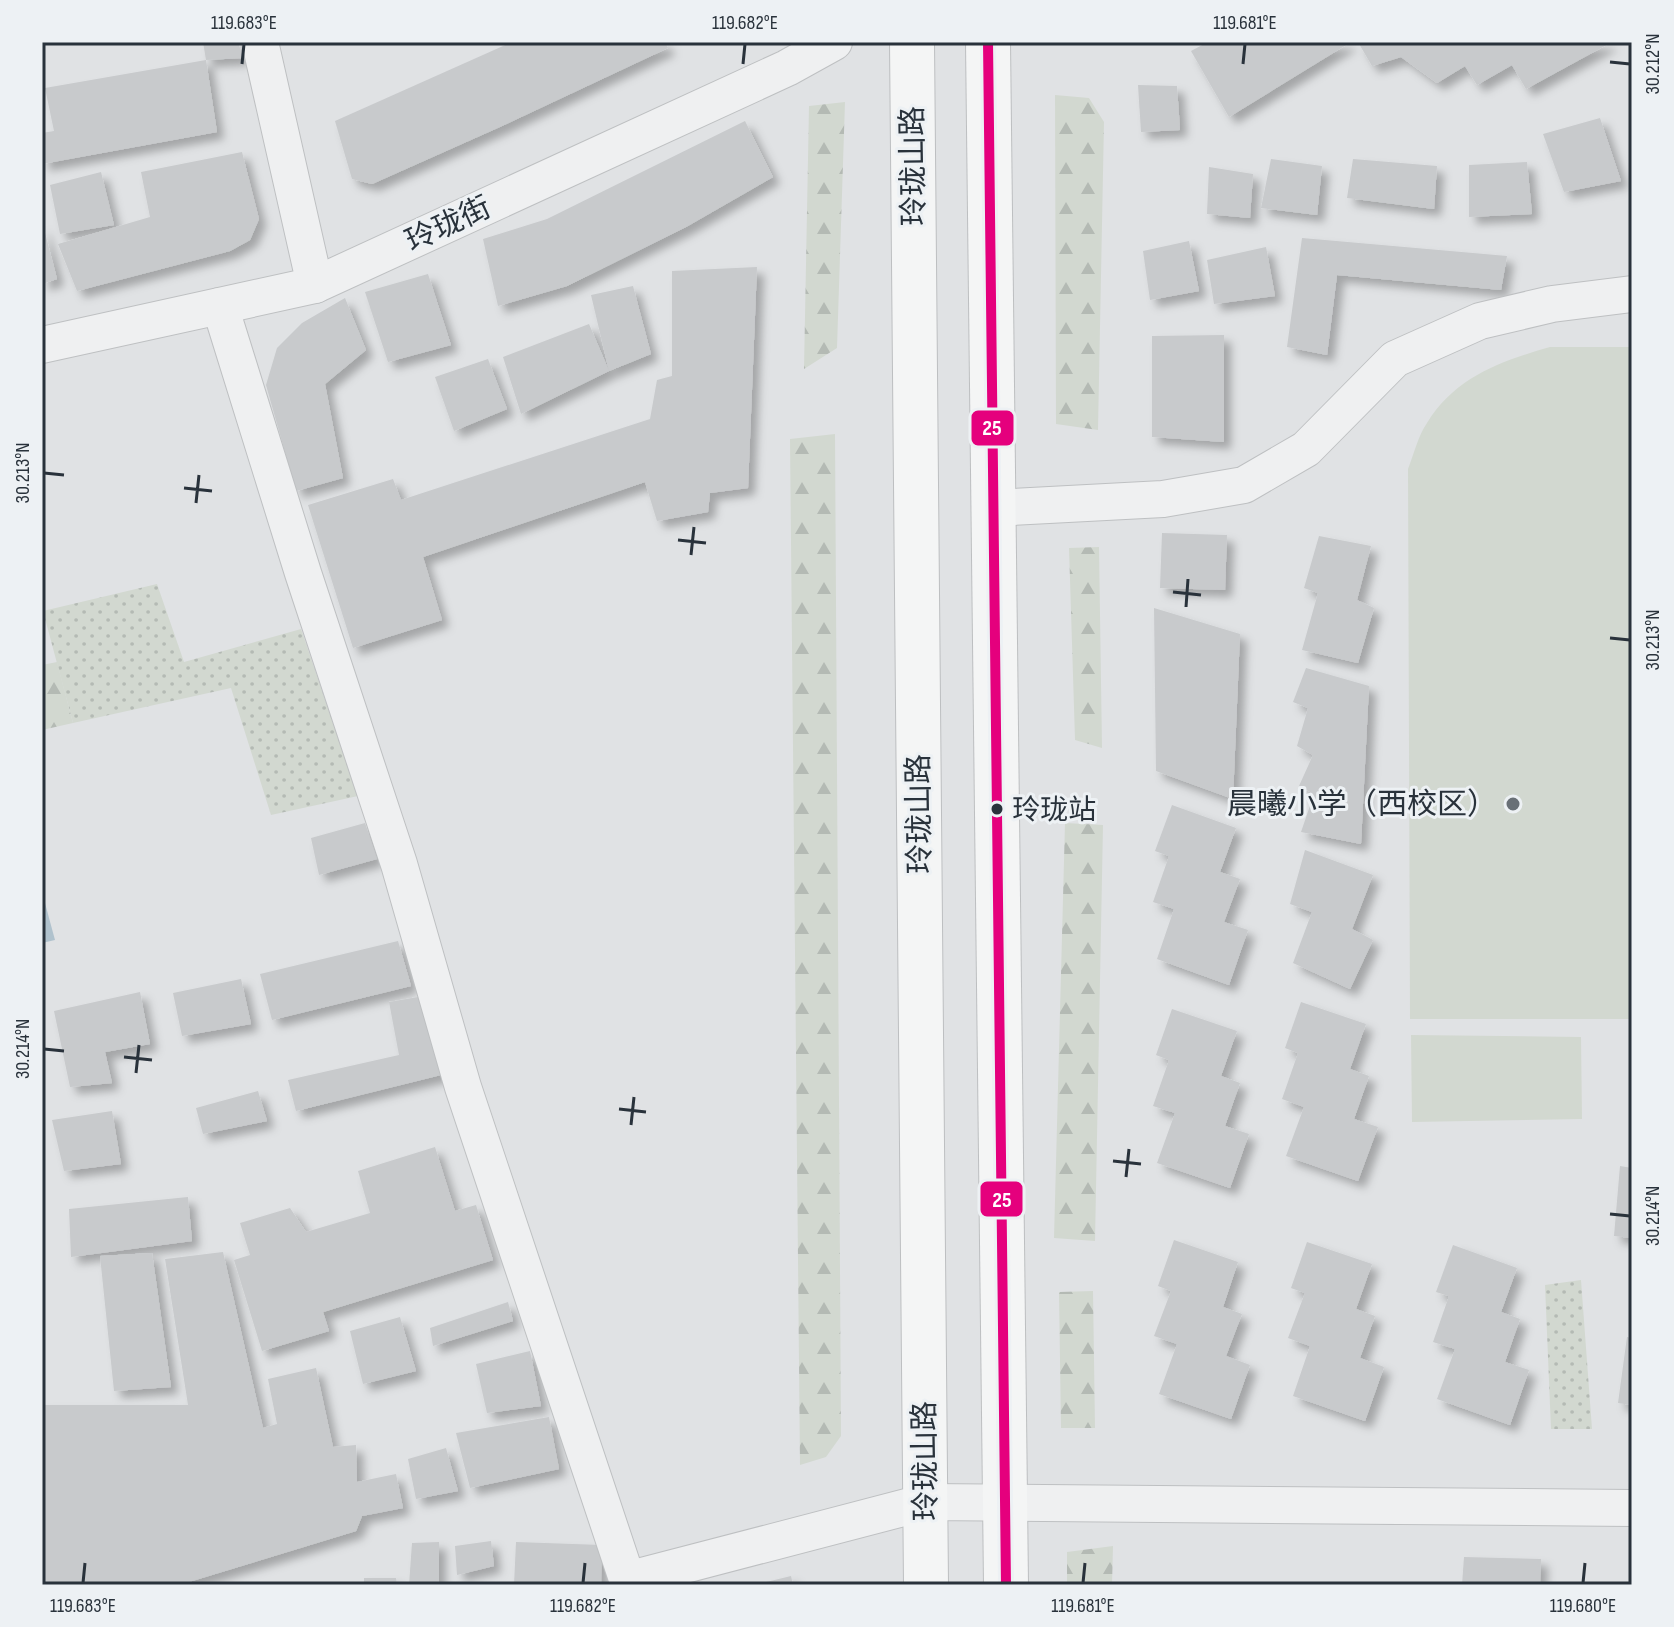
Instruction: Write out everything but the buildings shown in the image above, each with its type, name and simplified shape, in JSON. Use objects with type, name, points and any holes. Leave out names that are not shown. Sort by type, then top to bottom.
[{"type":"main road","name":"玲珑山路","points":[[912,42],[926,1585]]},
{"type":"main road","points":[[988,42],[1006,1585]]},
{"type":"street","points":[[260,42],[315,285]]},
{"type":"street","name":"玲珑街","points":[[42,345],[315,285],[787,68],[834,42]]},
{"type":"street","points":[[993,508],[1163,499],[1244,485],[1306,449],[1395,359],[1480,321],[1552,304],[1632,294]]},
{"type":"street","points":[[220,306],[293,543],[399,864],[463,1087],[628,1583],[926,1502],[1632,1508]]},
{"type":"green space","points":[[1055,95],[1089,98],[1104,122],[1098,430],[1056,424]]},
{"type":"green space","points":[[845,102],[837,348],[804,369],[809,106]]},
{"type":"green space","points":[[1550,347],[1632,347],[1632,1019],[1410,1019],[1408,469],[1424,428],[1451,394],[1465,382],[1497,365]]},
{"type":"green space","points":[[835,434],[841,1436],[826,1457],[800,1465],[790,439]]},
{"type":"green space","points":[[1099,547],[1102,748],[1075,740],[1069,548]]},
{"type":"green space","points":[[157,584],[184,662],[301,629],[358,796],[271,815],[231,688],[73,723],[43,611]]},
{"type":"green space","points":[[57,662],[73,723],[42,730],[42,665]]},
{"type":"green space","points":[[1065,823],[1103,825],[1095,1241],[1054,1238]]},
{"type":"green space","points":[[1411,1035],[1581,1037],[1582,1119],[1412,1122]]},
{"type":"green space","points":[[1581,1280],[1592,1429],[1551,1429],[1545,1285]]},
{"type":"green space","points":[[1093,1291],[1095,1428],[1061,1428],[1059,1292]]},
{"type":"green space","points":[[1113,1546],[1112,1585],[1067,1585],[1067,1552]]},
{"type":"water","points":[[42,892],[55,940],[42,943]]},
{"type":"transit line","name":"25","points":[[988,42],[1006,1585]]},
{"type":"place","name":"晨曦小学（西校区）","points":[[1513,804]]},
{"type":"place","name":"玲珑站","points":[[997,809]]}]
